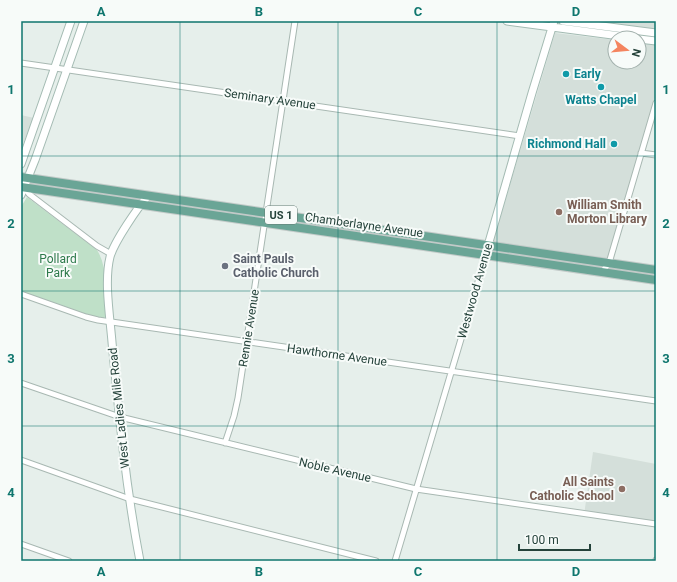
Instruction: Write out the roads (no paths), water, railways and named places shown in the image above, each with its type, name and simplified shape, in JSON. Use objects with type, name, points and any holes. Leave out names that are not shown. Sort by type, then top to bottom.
[{"type":"main road","name":"Chamberlayne Avenue","points":[[24,178],[656,270]]},
{"type":"main road","name":"Chamberlayne Avenue","points":[[22,190],[140,204],[656,280]]},
{"type":"street","points":[[21,164],[71,21]]},
{"type":"street","points":[[84,21],[67,70],[24,178],[22,190],[97,246],[111,254]]},
{"type":"street","name":"Rennie Avenue","points":[[225,443],[235,411],[295,21]]},
{"type":"street","points":[[507,21],[553,24],[607,33]]},
{"type":"street","points":[[563,21],[656,33]]},
{"type":"street","name":"Westwood Avenue","points":[[395,561],[553,24]]},
{"type":"street","name":"Seminary Avenue","points":[[21,63],[520,136]]},
{"type":"street","points":[[602,272],[609,263],[656,103]]},
{"type":"street","points":[[641,153],[656,155]]},
{"type":"street","name":"West Ladies Mile Road","points":[[140,561],[130,498],[120,417],[110,322],[108,275],[111,254],[140,204],[148,196]]},
{"type":"street","name":"Hawthorne Avenue","points":[[21,294],[86,317],[110,322],[656,401]]},
{"type":"street","name":"Noble Avenue","points":[[21,382],[120,417],[416,489],[656,524]]},
{"type":"street","points":[[21,460],[130,498],[376,561]]},
{"type":"street","points":[[21,544],[70,561]]},
{"type":"place","name":"Early","points":[[566,74]]},
{"type":"place","name":"Watts Chapel","points":[[601,87]]},
{"type":"place","name":"Richmond Hall","points":[[614,144]]},
{"type":"place","name":"William Smith Morton Library","points":[[559,212]]},
{"type":"place","name":"Saint Pauls Catholic Church","points":[[225,266]]},
{"type":"place","name":"All Saints Catholic School","points":[[622,489]]},
{"type":"park label","name":"Pollard Park","points":[[58,266]]}]
